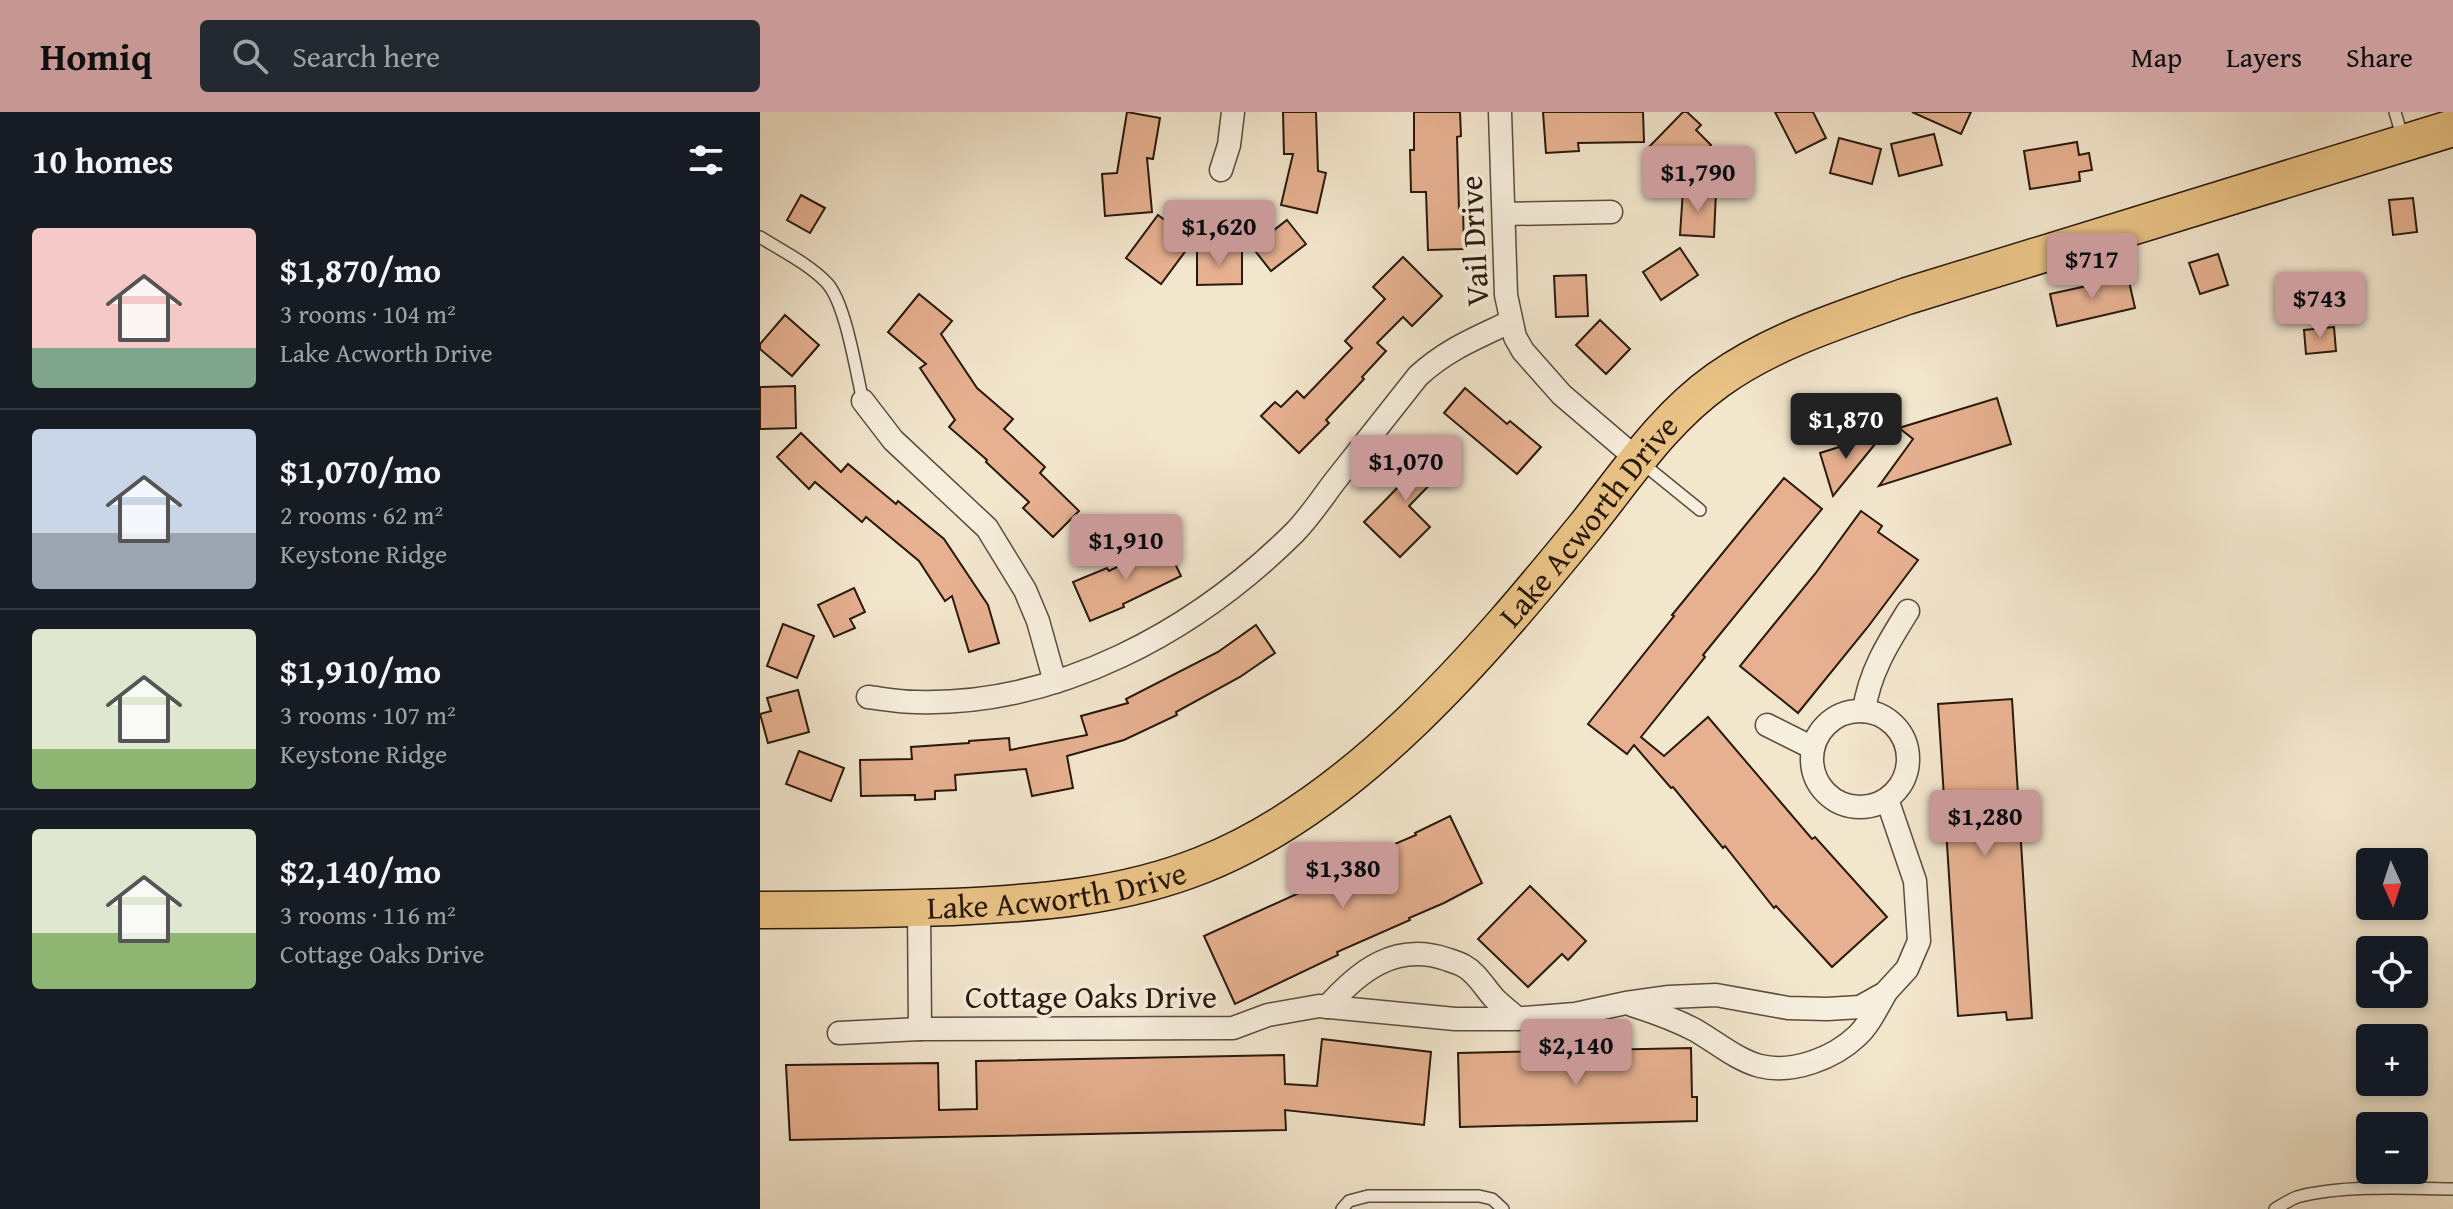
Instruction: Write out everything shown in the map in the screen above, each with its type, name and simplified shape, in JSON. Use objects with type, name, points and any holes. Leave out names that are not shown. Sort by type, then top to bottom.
[{"type":"main road","name":"Lake Acworth Drive","points":[[760,910],[1028,904],[1123,889],[1164,878],[1248,844],[1291,818],[1372,756],[1434,699],[1510,619],[1664,428],[1719,379],[1827,324],[2080,241],[2400,128],[2453,128]]},
{"type":"street","points":[[1221,170],[1229,145],[1233,112]]},
{"type":"street","name":"Vail Drive","points":[[1500,112],[1506,295],[1515,337],[1552,384],[1637,459]]},
{"type":"street","points":[[1504,214],[1611,212]]},
{"type":"street","points":[[868,697],[915,702],[963,701],[1025,690],[1055,682],[1123,655],[1171,630],[1221,596],[1296,530],[1418,376],[1434,361],[1450,350],[1510,322]]},
{"type":"street","points":[[863,401],[893,440],[987,528],[1025,590],[1038,621],[1055,682]]},
{"type":"street","points":[[1864,711],[1867,689],[1880,657],[1908,611]]},
{"type":"street","points":[[1852,711],[1864,711],[1876,713],[1891,722],[1902,736],[1908,758],[1907,771],[1897,790],[1887,799],[1867,807],[1846,806],[1821,789],[1812,769],[1813,748],[1821,730],[1835,717],[1852,711]]},
{"type":"street","points":[[1767,725],[1813,748]]},
{"type":"street","name":"Cottage Oaks Drive","points":[[1626,1003],[1672,1018],[1733,1054],[1761,1066],[1793,1067],[1816,1061],[1840,1049],[1859,1034],[1885,993],[1907,969],[1919,941],[1915,881],[1887,799]]},
{"type":"street","points":[[919,908],[920,1029]]},
{"type":"street","points":[[1327,1007],[1351,981],[1393,957],[1411,953],[1435,956],[1465,966],[1518,1019]]},
{"type":"street","name":"Cottage Oaks Drive","points":[[839,1033],[920,1029],[1233,1028],[1290,1010],[1327,1007],[1455,1019],[1518,1019],[1575,1014],[1669,997],[1716,995],[1788,1008],[1827,1009],[1860,1007],[1885,993]]},
{"type":"lane","points":[[760,237],[816,273],[830,286],[838,302],[863,401]]},
{"type":"lane","points":[[1637,459],[1700,510]]},
{"type":"lane","points":[[2275,1209],[2294,1198],[2324,1193],[2383,1188],[2453,1189]]},
{"type":"lane","points":[[1342,1209],[1349,1201],[1368,1196],[1479,1196],[1492,1199],[1503,1209]]},
{"type":"building","points":[[1127,112],[1160,118],[1153,159],[1147,158],[1152,212],[1105,216],[1102,174],[1117,173]]},
{"type":"building","points":[[1283,112],[1316,112],[1318,171],[1326,173],[1317,213],[1281,205],[1293,154],[1284,154]]},
{"type":"building","points":[[1414,112],[1460,112],[1461,136],[1457,137],[1459,209],[1463,208],[1464,249],[1428,250],[1426,192],[1411,192],[1410,150],[1414,150]]},
{"type":"building","points":[[1543,112],[1643,112],[1644,142],[1578,143],[1579,151],[1546,153]]},
{"type":"building","points":[[1683,112],[1701,125],[1696,130],[1711,145],[1678,178],[1648,148]]},
{"type":"building","points":[[1775,112],[1813,112],[1826,138],[1796,153]]},
{"type":"building","points":[[1912,112],[1971,112],[1961,134]]},
{"type":"building","points":[[1934,134],[1942,165],[1899,176],[1891,144]]},
{"type":"building","points":[[1839,138],[1881,149],[1872,184],[1830,173]]},
{"type":"building","points":[[2077,142],[2079,155],[2089,153],[2092,170],[2079,172],[2080,181],[2030,189],[2024,151]]},
{"type":"building","points":[[1683,190],[1716,192],[1714,237],[1680,235]]},
{"type":"building","points":[[801,195],[825,208],[810,233],[787,220]]},
{"type":"building","points":[[2413,198],[2417,232],[2393,235],[2389,200]]},
{"type":"building","points":[[1158,215],[1193,241],[1161,284],[1126,258]]},
{"type":"building","points":[[1287,220],[1306,244],[1271,271],[1252,247]]},
{"type":"building","points":[[1680,248],[1698,275],[1661,300],[1643,272]]},
{"type":"building","points":[[1197,251],[1242,251],[1242,284],[1197,285]]},
{"type":"building","points":[[2218,254],[2228,285],[2200,294],[2189,263]]},
{"type":"building","points":[[1403,257],[1442,296],[1412,326],[1403,317],[1377,343],[1386,351],[1326,420],[1329,423],[1299,453],[1261,416],[1275,402],[1281,407],[1297,391],[1304,398],[1352,348],[1345,341],[1385,299],[1373,287]]},
{"type":"building","points":[[1586,275],[1588,316],[1556,317],[1554,276]]},
{"type":"building","points":[[2128,277],[2135,308],[2057,326],[2050,294]]},
{"type":"building","points":[[919,294],[952,321],[941,334],[977,388],[1013,419],[1004,429],[1045,467],[1040,473],[1079,511],[1053,537],[1023,508],[1029,502],[949,427],[955,420],[920,368],[926,364],[888,332]]},
{"type":"building","points":[[785,315],[819,345],[792,376],[760,349],[760,344]]},
{"type":"building","points":[[1600,320],[1630,349],[1606,374],[1576,345]]},
{"type":"building","points":[[2334,327],[2336,351],[2306,354],[2304,330]]},
{"type":"building","points":[[795,386],[796,428],[760,429],[760,387]]},
{"type":"building","points":[[1465,388],[1507,424],[1510,421],[1541,447],[1517,474],[1444,413]]},
{"type":"building","points":[[1997,398],[2011,444],[1879,486],[1913,439],[1899,428]]},
{"type":"building","points":[[801,433],[841,472],[848,464],[944,539],[988,605],[999,643],[969,652],[952,596],[945,601],[919,561],[866,517],[862,522],[815,482],[809,489],[777,457]]},
{"type":"building","points":[[1884,433],[1833,496],[1820,453]]},
{"type":"building","points":[[1423,444],[1447,467],[1409,506],[1430,527],[1400,557],[1364,522],[1403,482],[1395,474]]},
{"type":"building","points":[[1784,478],[1822,509],[1703,655],[1705,657],[1641,737],[1664,756],[1708,717],[1812,839],[1815,837],[1887,917],[1832,967],[1776,906],[1774,908],[1725,846],[1723,848],[1634,745],[1627,754],[1588,724]]},
{"type":"building","points":[[1861,511],[1882,526],[1878,532],[1918,560],[1798,713],[1740,666],[1815,574]]},
{"type":"building","points":[[1165,543],[1181,576],[1123,604],[1124,607],[1090,621],[1073,582],[1107,568],[1109,571]]},
{"type":"building","points":[[854,588],[865,612],[850,619],[855,628],[834,637],[818,605]]},
{"type":"building","points":[[783,624],[814,636],[797,678],[767,666]]},
{"type":"building","points":[[1256,625],[1275,653],[1240,677],[1176,712],[1177,715],[1124,740],[1067,756],[1073,788],[1032,796],[1026,769],[955,775],[956,790],[935,791],[935,799],[915,800],[915,795],[861,796],[860,760],[912,759],[911,747],[1009,738],[1010,750],[1087,735],[1081,716],[1128,703],[1126,699],[1218,652]]},
{"type":"building","points":[[798,690],[809,732],[768,743],[760,714],[771,711],[767,698]]},
{"type":"building","points":[[2012,699],[2032,1018],[2007,1020],[2006,1012],[1958,1016],[1938,704]]},
{"type":"building","points":[[799,751],[844,768],[831,801],[786,784]]},
{"type":"building","points":[[1450,816],[1482,883],[1235,1004],[1204,936],[1310,888],[1309,885],[1344,870],[1343,866],[1416,835]]},
{"type":"building","points":[[1530,886],[1586,941],[1568,960],[1562,954],[1528,987],[1478,939]]},
{"type":"building","points":[[1322,1039],[1431,1052],[1424,1125],[1285,1110],[1286,1130],[790,1140],[786,1065],[938,1063],[939,1110],[977,1109],[976,1061],[1284,1055],[1285,1084],[1317,1086]]},
{"type":"building","points":[[1691,1048],[1692,1097],[1697,1097],[1697,1121],[1460,1127],[1458,1053]]}]
